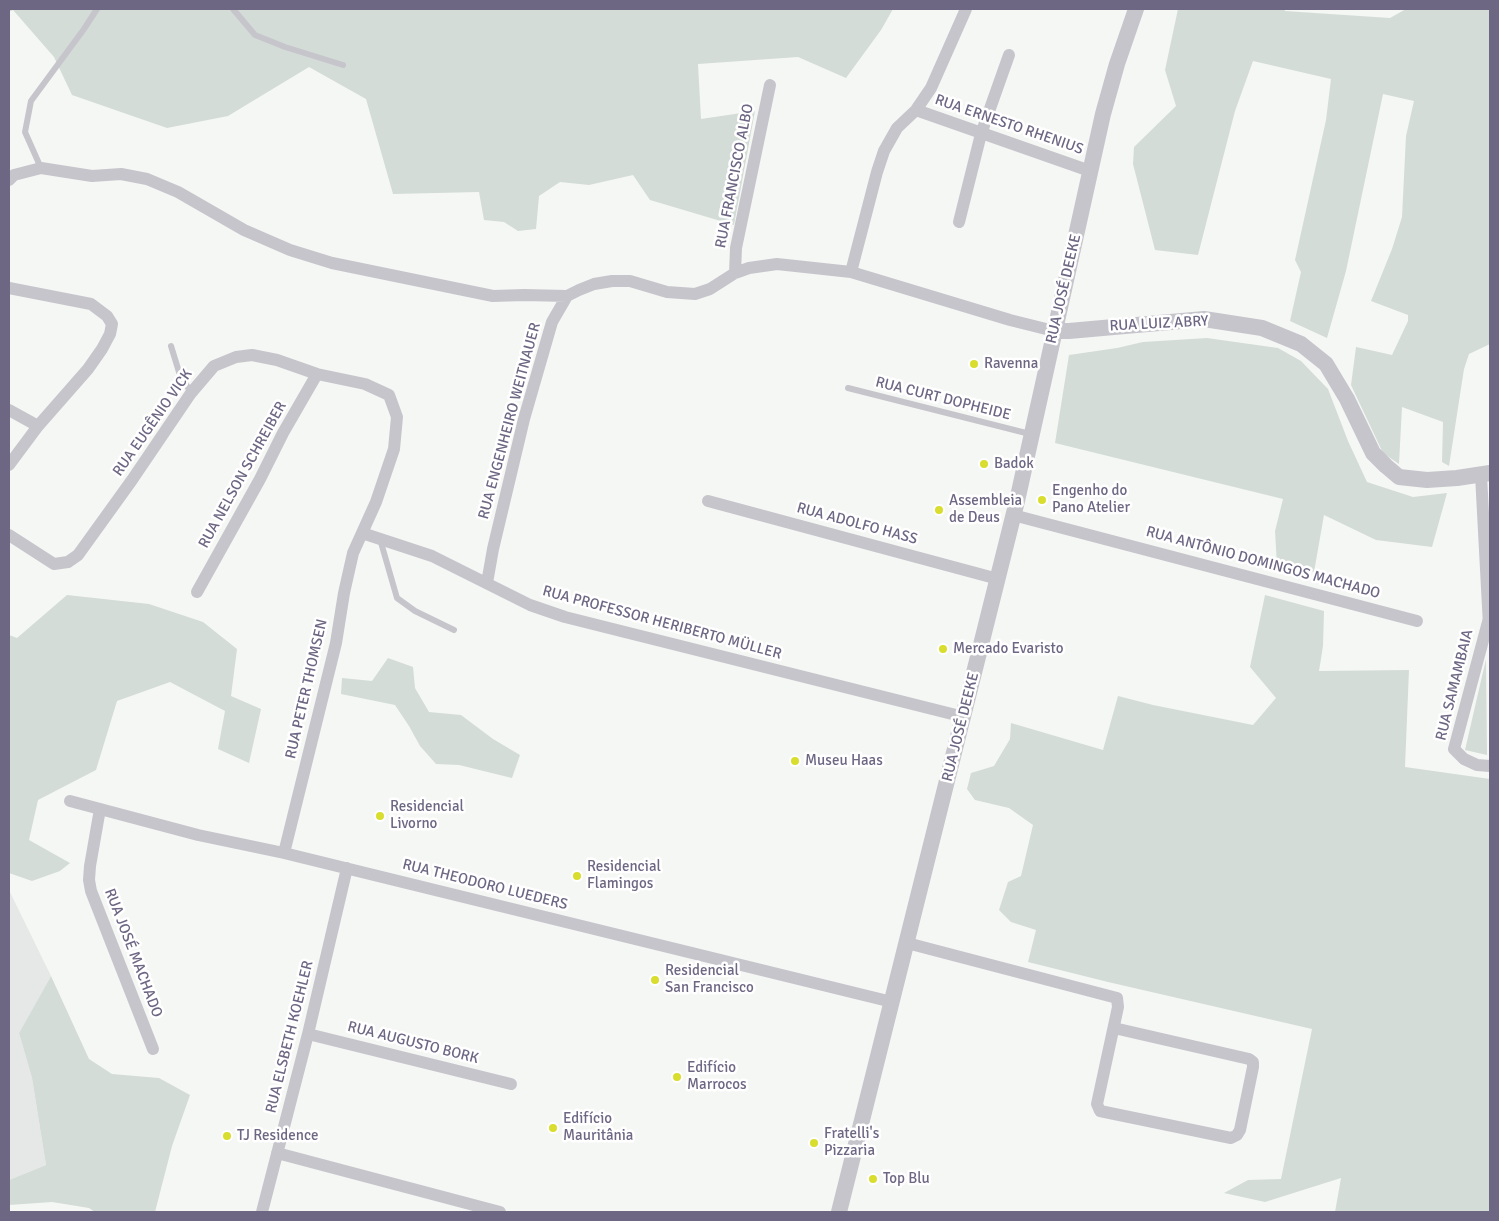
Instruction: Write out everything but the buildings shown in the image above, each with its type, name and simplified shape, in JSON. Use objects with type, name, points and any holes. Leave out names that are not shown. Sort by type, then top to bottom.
[{"type":"street","points":[[851,272],[884,151],[898,128],[916,110],[931,88],[966,9]]},
{"type":"street","name":"RUA JOSÉ DEEKE","points":[[839,1212],[998,579],[1103,114],[1117,64],[1136,9]]},
{"type":"street","points":[[959,222],[981,134],[1009,55]]},
{"type":"street","name":"RUA FRANCISCO ALBO","points":[[735,274],[736,248],[770,85]]},
{"type":"street","name":"RUA ERNESTO RHENIUS","points":[[916,110],[1090,171]]},
{"type":"street","points":[[9,180],[14,175],[41,168],[92,176],[121,174],[147,179],[178,192],[244,230],[290,250],[332,263],[493,296],[567,296],[594,284],[612,281],[630,282],[667,292],[695,294],[710,289],[735,274],[762,265],[777,264],[851,272],[1010,320],[1054,331]]},
{"type":"street","points":[[9,465],[38,426],[97,356],[110,334],[112,324],[107,316],[91,304],[10,293]]},
{"type":"street","name":"RUA ENGENHEIRO WEITNAUER","points":[[487,583],[493,549],[524,419],[552,322],[567,296]]},
{"type":"street","name":"RUA LUIZ ABRY","points":[[1054,331],[1204,319],[1262,328],[1301,344],[1326,364],[1347,399],[1373,453],[1399,477],[1427,480],[1486,474]]},
{"type":"street","name":"RUA EUGÊNIO VICK","points":[[9,535],[54,564],[68,562],[78,555],[191,393],[214,366],[236,357],[252,355],[277,360],[317,374],[365,384],[389,395],[397,417],[394,449],[376,502],[362,533]]},
{"type":"street","name":"RUA NELSON SCHREIBER","points":[[197,592],[317,374]]},
{"type":"street","points":[[9,410],[38,426]]},
{"type":"street","name":"RUA SAMAMBAIA","points":[[1486,474],[1490,646]]},
{"type":"street","name":"RUA ADOLFO HASS","points":[[708,501],[998,579]]},
{"type":"street","name":"RUA ANTÔNIO DOMINGOS MACHADO","points":[[1013,515],[1417,620]]},
{"type":"street","name":"RUA PROFESSOR HERIBERTO MÜLLER","points":[[362,533],[432,556],[530,606],[565,617],[964,717]]},
{"type":"street","name":"RUA PETER THOMSEN","points":[[284,853],[336,643],[348,572],[353,553],[362,533]]},
{"type":"street","name":"RUA SAMAMBAIA","points":[[1489,618],[1454,749],[1464,759],[1478,765],[1490,766]]},
{"type":"street","name":"RUA THEODORO LUEDERS","points":[[70,800],[198,835],[347,868],[892,1002]]},
{"type":"street","name":"RUA JOSÉ MACHADO","points":[[100,809],[90,866],[89,880],[91,891],[153,1049]]},
{"type":"street","name":"RUA ELSBETH KOEHLER","points":[[262,1212],[308,1034],[347,868]]},
{"type":"street","points":[[907,943],[1117,998],[1118,1007],[1097,1104],[1100,1111],[1231,1138],[1236,1135],[1240,1130],[1253,1062],[1249,1059],[1114,1028]]},
{"type":"street","name":"RUA AUGUSTO BORK","points":[[308,1034],[511,1084]]},
{"type":"street","points":[[277,1154],[500,1212]]},
{"type":"lane","points":[[41,168],[25,132],[31,101],[97,9]]},
{"type":"lane","points":[[233,9],[255,35],[285,47],[343,65]]},
{"type":"lane","points":[[171,346],[179,372],[191,393]]},
{"type":"lane","name":"RUA CURT DOPHEIDE","points":[[848,388],[1031,435]]},
{"type":"lane","points":[[380,538],[397,598],[415,612],[454,630]]},
{"type":"shaded area","points":[[9,9],[893,9],[881,30],[846,78],[798,57],[698,64],[701,119],[755,111],[734,225],[650,200],[633,175],[589,185],[560,182],[539,196],[536,229],[518,231],[504,222],[484,220],[479,192],[393,194],[366,99],[309,67],[228,116],[167,128],[72,95],[54,57],[13,10],[9,12]]},
{"type":"shaded area","points":[[1178,9],[1284,9],[1285,11],[1390,18],[1406,9],[1490,9],[1490,344],[1469,354],[1464,369],[1449,466],[1442,462],[1443,422],[1402,407],[1399,464],[1383,453],[1351,385],[1356,347],[1392,355],[1408,321],[1408,315],[1371,301],[1392,249],[1402,217],[1406,136],[1414,101],[1383,94],[1346,271],[1327,338],[1290,321],[1301,272],[1295,260],[1326,120],[1331,79],[1253,61],[1235,111],[1198,255],[1155,250],[1133,164],[1134,147],[1176,106],[1165,70]]},
{"type":"shaded area","points":[[1207,338],[1278,348],[1301,361],[1328,389],[1348,441],[1367,482],[1413,497],[1447,493],[1432,547],[1376,540],[1324,515],[1314,572],[1277,566],[1275,531],[1283,499],[1055,443],[1069,355],[1143,342]]},
{"type":"shaded area","points":[[67,595],[149,604],[203,622],[237,649],[231,696],[261,709],[249,763],[218,749],[225,711],[170,682],[117,701],[96,770],[38,800],[29,840],[70,863],[60,871],[32,881],[9,873],[9,635],[17,638]]},
{"type":"shaded area","points":[[1265,595],[1324,611],[1323,646],[1319,671],[1409,670],[1405,767],[1490,779],[1490,1212],[1335,1212],[1341,1178],[1265,1202],[1224,1193],[1248,1180],[1281,1179],[1312,1029],[1028,962],[1036,930],[1011,922],[999,910],[1008,882],[1021,876],[1033,825],[1009,808],[975,800],[967,789],[971,773],[994,766],[1010,739],[1011,723],[1103,750],[1118,696],[1253,725],[1276,698],[1250,667]]},
{"type":"shaded area","points":[[388,658],[413,667],[415,688],[429,712],[461,715],[493,739],[520,755],[512,778],[459,765],[436,764],[420,746],[395,705],[341,694],[342,678],[372,681]]},
{"type":"shaded area","points":[[1486,659],[1487,755],[1465,750]]},
{"type":"shaded area","points":[[9,890],[51,976],[19,1033],[32,1078],[46,1165],[9,1180]]},
{"type":"shaded area","points":[[51,976],[89,1059],[112,1074],[159,1078],[190,1095],[172,1146],[155,1212],[95,1212],[89,1208],[52,1202],[9,1205],[9,1180],[46,1165],[32,1078],[19,1033]]},
{"type":"place","name":"Ravenna","points":[[974,364]]},
{"type":"place","name":"Badok","points":[[984,464]]},
{"type":"place","name":"Engenho do Pano Atelier","points":[[1042,500]]},
{"type":"place","name":"Assembleia de Deus","points":[[939,510]]},
{"type":"place","name":"Mercado Evaristo","points":[[943,649]]},
{"type":"place","name":"Museu Haas","points":[[795,761]]},
{"type":"place","name":"Residencial Livorno","points":[[380,816]]},
{"type":"place","name":"Residencial Flamingos","points":[[577,876]]},
{"type":"place","name":"Residencial San Francisco","points":[[655,980]]},
{"type":"place","name":"Edifício Marrocos","points":[[677,1077]]},
{"type":"place","name":"Edifício Mauritânia","points":[[553,1128]]},
{"type":"place","name":"TJ Residence","points":[[227,1136]]},
{"type":"place","name":"Fratelli's Pizzaria","points":[[814,1143]]},
{"type":"place","name":"Top Blu","points":[[873,1179]]}]
